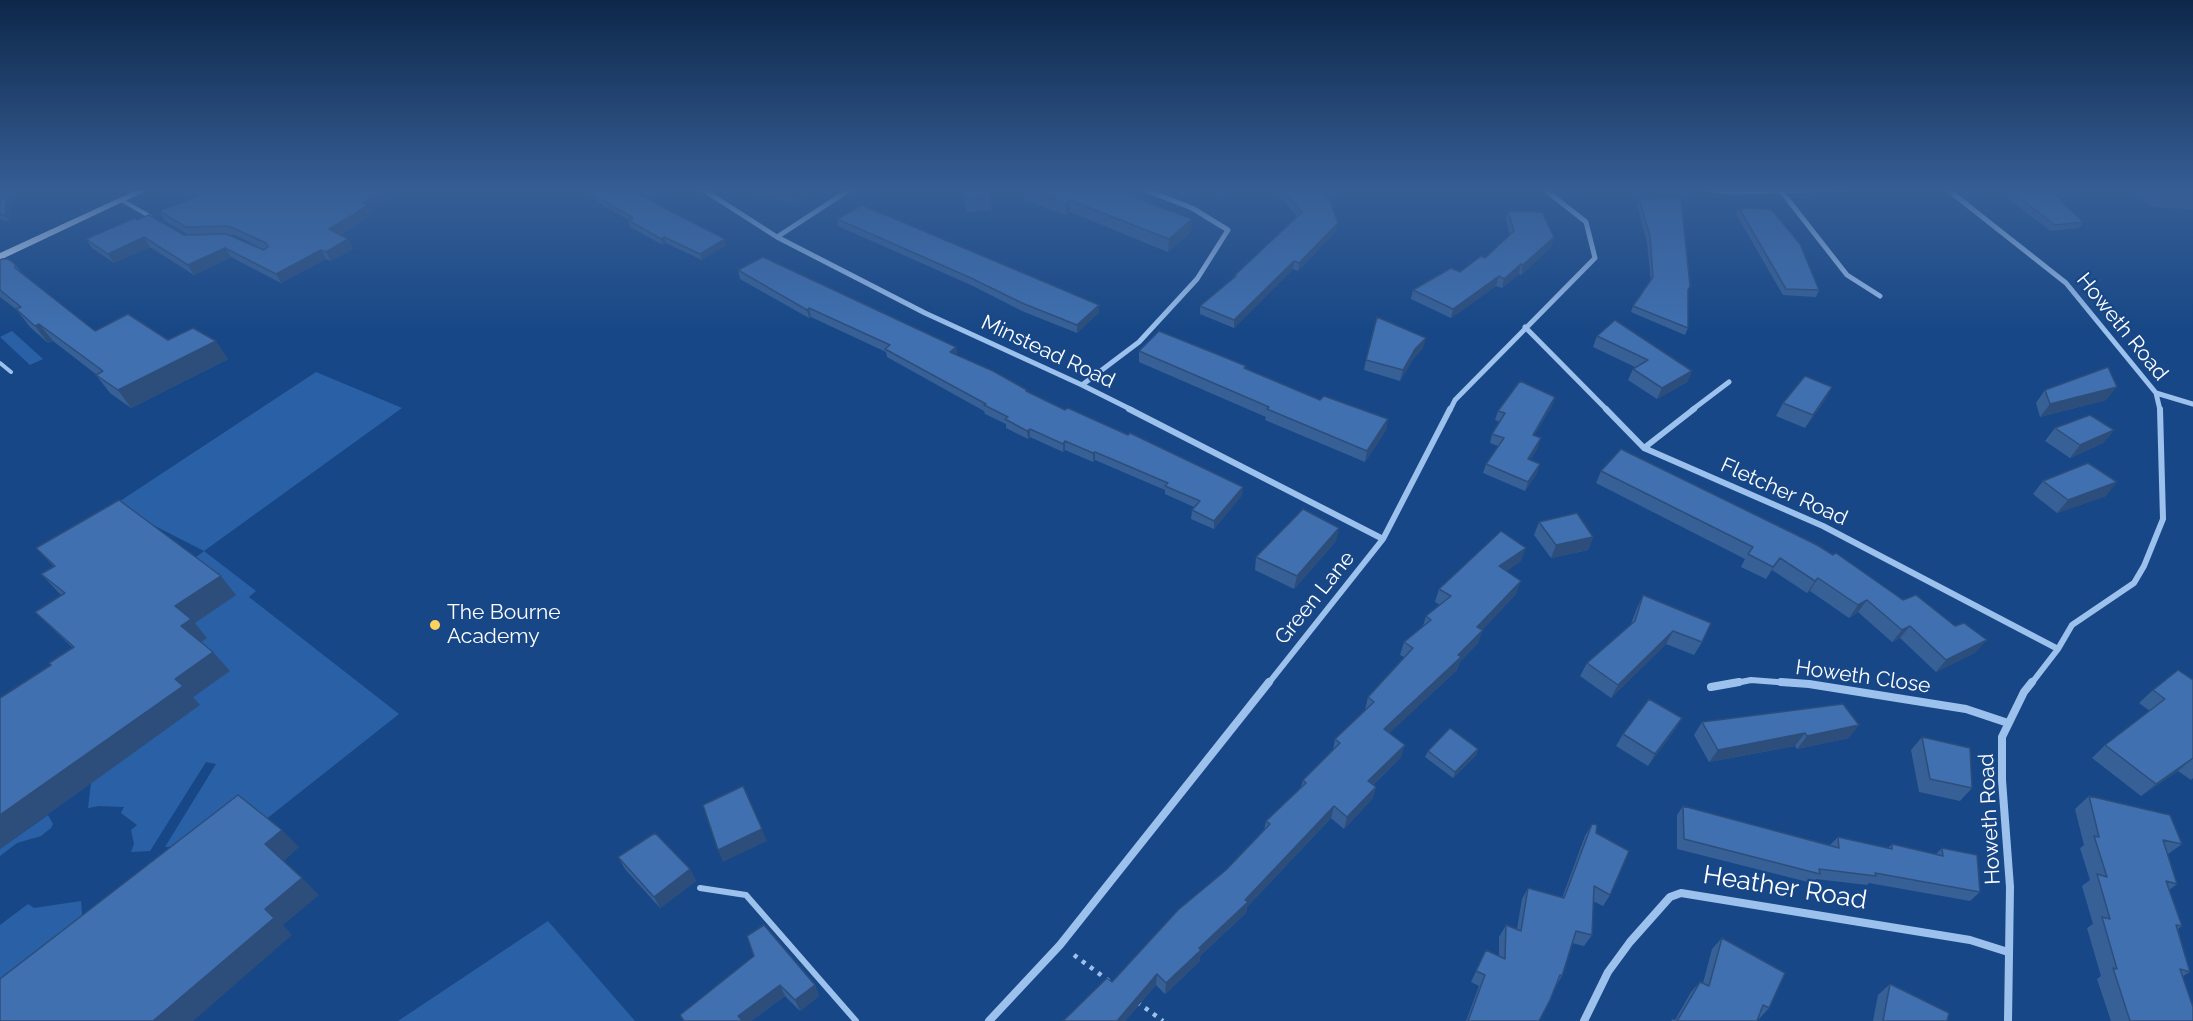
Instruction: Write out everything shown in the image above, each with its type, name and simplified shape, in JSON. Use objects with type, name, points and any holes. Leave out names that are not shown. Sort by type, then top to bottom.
[{"type":"street","points":[[0,257],[45,237]]},
{"type":"street","name":"Minstead Road","points":[[777,237],[924,313],[1082,384],[1383,539]]},
{"type":"street","points":[[1082,384],[1139,342],[1197,279],[1224,237]]},
{"type":"street","name":"Green Lane","points":[[988,1021],[1060,945],[1383,539],[1455,400],[1595,258],[1590,237]]},
{"type":"street","points":[[1816,237],[1846,275],[1880,296]]},
{"type":"street","name":"Howeth Road","points":[[2007,237],[2066,283],[2156,393],[2160,410],[2164,499],[2163,519],[2157,539],[2134,583],[2072,625],[2058,649],[2024,692],[2002,737],[2002,780],[2010,887],[2008,1021]]},
{"type":"street","name":"Fletcher Road","points":[[1525,327],[1644,448],[1823,526],[2058,649]]},
{"type":"street","points":[[1644,448],[1730,382]]},
{"type":"street","points":[[2156,393],[2193,404]]},
{"type":"street","name":"Howeth Close","points":[[1711,687],[1750,680],[1809,684],[1966,709],[2008,723]]},
{"type":"street","name":"Heather Road","points":[[1584,1021],[1608,972],[1630,942],[1671,897],[1681,893],[1970,940],[2008,952]]},
{"type":"lane","points":[[0,363],[11,372]]},
{"type":"lane","points":[[700,888],[746,895],[856,1021]]},
{"type":"path","points":[[1060,945],[1116,986]]},
{"type":"path","points":[[1135,1000],[1163,1021]]},
{"type":"shaded area","points":[[12,331],[43,359],[30,365],[0,337]]},
{"type":"shaded area","points":[[316,372],[402,408],[204,551],[114,505]]},
{"type":"shaded area","points":[[204,551],[256,591],[249,597],[399,714],[265,820],[217,844],[165,847],[216,764],[206,762],[150,851],[131,852],[134,844],[131,830],[137,825],[121,813],[124,807],[88,808],[91,783],[192,698],[229,671],[205,651],[191,625],[236,595],[191,561]]},
{"type":"shaded area","points":[[48,815],[53,824],[51,828],[41,836],[17,843],[0,856],[0,849]]},
{"type":"shaded area","points":[[81,901],[85,948],[0,982],[0,925],[28,904],[34,908]]},
{"type":"shaded area","points":[[548,921],[635,1021],[398,1021]]},
{"type":"building","points":[[91,237],[232,237],[264,250],[268,247],[266,243],[252,237],[344,237],[348,239],[326,252],[321,250],[276,274],[225,248],[188,265],[144,237],[108,254],[86,239]]},
{"type":"building","points":[[657,237],[720,237],[725,239],[700,254],[664,237],[661,239]]},
{"type":"building","points":[[877,237],[937,237],[1099,305],[1077,325],[1022,303]]},
{"type":"building","points":[[1276,237],[1325,237],[1299,263],[1294,261],[1234,320],[1200,306],[1236,276],[1234,276]]},
{"type":"building","points":[[1508,237],[1554,237],[1504,279],[1499,276],[1453,309],[1413,290],[1451,268],[1460,272],[1481,256],[1485,258]]},
{"type":"building","points":[[1650,237],[1685,237],[1690,286],[1688,290],[1688,328],[1633,306],[1653,277]]},
{"type":"building","points":[[1756,237],[1794,237],[1800,244],[1819,290],[1786,289]]},
{"type":"building","points":[[763,257],[956,347],[950,352],[993,371],[1026,391],[1065,410],[1068,408],[1128,435],[1130,433],[1243,487],[1214,521],[1192,510],[1200,501],[1165,486],[1168,483],[1095,452],[1065,441],[1063,444],[1030,429],[1027,431],[1005,419],[1008,417],[984,405],[986,404],[885,349],[890,345],[809,308],[807,310],[738,270]]},
{"type":"building","points":[[8,259],[15,264],[15,268],[95,331],[128,314],[168,340],[193,328],[216,341],[118,390],[96,375],[103,371],[39,324],[35,326],[16,309],[21,307],[0,290],[0,260]]},
{"type":"building","points":[[1377,317],[1426,338],[1415,349],[1403,370],[1366,360]]},
{"type":"building","points":[[1615,320],[1692,371],[1662,388],[1633,369],[1648,360],[1597,336]]},
{"type":"building","points":[[1159,331],[1246,366],[1244,368],[1320,400],[1324,396],[1388,419],[1367,451],[1139,351]]},
{"type":"building","points":[[2108,367],[2117,387],[2050,404],[2045,390]]},
{"type":"building","points":[[1805,376],[1832,387],[1813,415],[1783,403]]},
{"type":"building","points":[[1520,381],[1555,397],[1533,435],[1541,438],[1528,459],[1540,464],[1528,482],[1486,464],[1504,438],[1492,434],[1505,413],[1498,411]]},
{"type":"building","points":[[2090,415],[2114,430],[2080,445],[2055,428]]},
{"type":"building","points":[[1621,449],[1833,555],[1836,553],[1903,600],[1916,595],[1955,626],[1964,623],[1987,640],[1946,660],[1910,626],[1902,630],[1867,600],[1858,605],[1818,578],[1815,581],[1780,558],[1773,567],[1748,554],[1753,547],[1601,471]]},
{"type":"building","points":[[2088,463],[2117,482],[2068,500],[2043,481]]},
{"type":"building","points":[[119,500],[221,576],[175,606],[191,619],[181,626],[213,652],[175,679],[183,686],[0,815],[0,698],[74,647],[35,612],[65,593],[41,574],[55,566],[36,548]]},
{"type":"building","points":[[1303,509],[1339,528],[1297,576],[1256,557]]},
{"type":"building","points":[[1577,513],[1593,537],[1556,545],[1539,522]]},
{"type":"building","points":[[1501,531],[1526,548],[1499,566],[1521,581],[1477,627],[1483,630],[1458,655],[1461,657],[1384,729],[1405,745],[1368,781],[1376,787],[1347,817],[1334,806],[1245,900],[1248,902],[1199,948],[1201,950],[1166,983],[1157,974],[1117,1021],[1063,1021],[1107,978],[1112,982],[1178,910],[1226,870],[1270,824],[1266,821],[1306,783],[1303,780],[1340,743],[1335,739],[1374,702],[1368,697],[1413,648],[1404,642],[1431,620],[1426,616],[1451,596],[1439,589]]},
{"type":"building","points":[[1643,595],[1711,623],[1702,642],[1673,631],[1618,685],[1587,663],[1635,621]]},
{"type":"building","points":[[2178,670],[2193,680],[2193,758],[2156,784],[2105,745],[2165,699],[2153,690]]},
{"type":"building","points":[[1649,699],[1682,718],[1655,754],[1623,734]]},
{"type":"building","points":[[1843,704],[1859,725],[1718,750],[1702,722]]},
{"type":"building","points":[[1450,728],[1478,749],[1455,772],[1428,751]]},
{"type":"building","points":[[1922,737],[1970,748],[1972,788],[1930,779]]},
{"type":"building","points":[[743,786],[762,829],[718,850],[703,805]]},
{"type":"building","points":[[238,795],[282,830],[265,844],[302,878],[265,909],[274,918],[153,1021],[0,1021],[0,979]]},
{"type":"building","points":[[2089,796],[2170,815],[2182,844],[2163,840],[2177,884],[2166,881],[2182,926],[2176,925],[2190,972],[2180,969],[2193,1007],[2193,1021],[2130,1021],[2113,968],[2117,969],[2102,917],[2110,919],[2097,874],[2107,877],[2094,836],[2099,837]]},
{"type":"building","points":[[1683,806],[1839,848],[1838,837],[1892,849],[1892,844],[1943,856],[1942,848],[1977,855],[1980,892],[1875,873],[1876,876],[1819,869],[1820,874],[1684,839]]},
{"type":"building","points":[[1592,824],[1597,825],[1596,833],[1629,851],[1610,895],[1594,886],[1592,935],[1576,931],[1562,976],[1560,975],[1539,1021],[1468,1021],[1485,975],[1476,971],[1486,950],[1505,959],[1506,925],[1521,931],[1528,888],[1564,898]]},
{"type":"building","points":[[655,833],[690,869],[654,897],[618,857]]},
{"type":"building","points":[[764,925],[815,985],[795,1000],[780,985],[738,1016],[743,1021],[684,1021],[680,1015],[754,956],[747,936]]},
{"type":"building","points":[[1722,938],[1785,973],[1769,1008],[1763,1005],[1757,1021],[1677,1021],[1700,982],[1709,986]]},
{"type":"building","points":[[1890,984],[1949,1013],[1947,1021],[1883,1021]]},
{"type":"place","name":"The Bourne Academy","points":[[435,625]]}]
